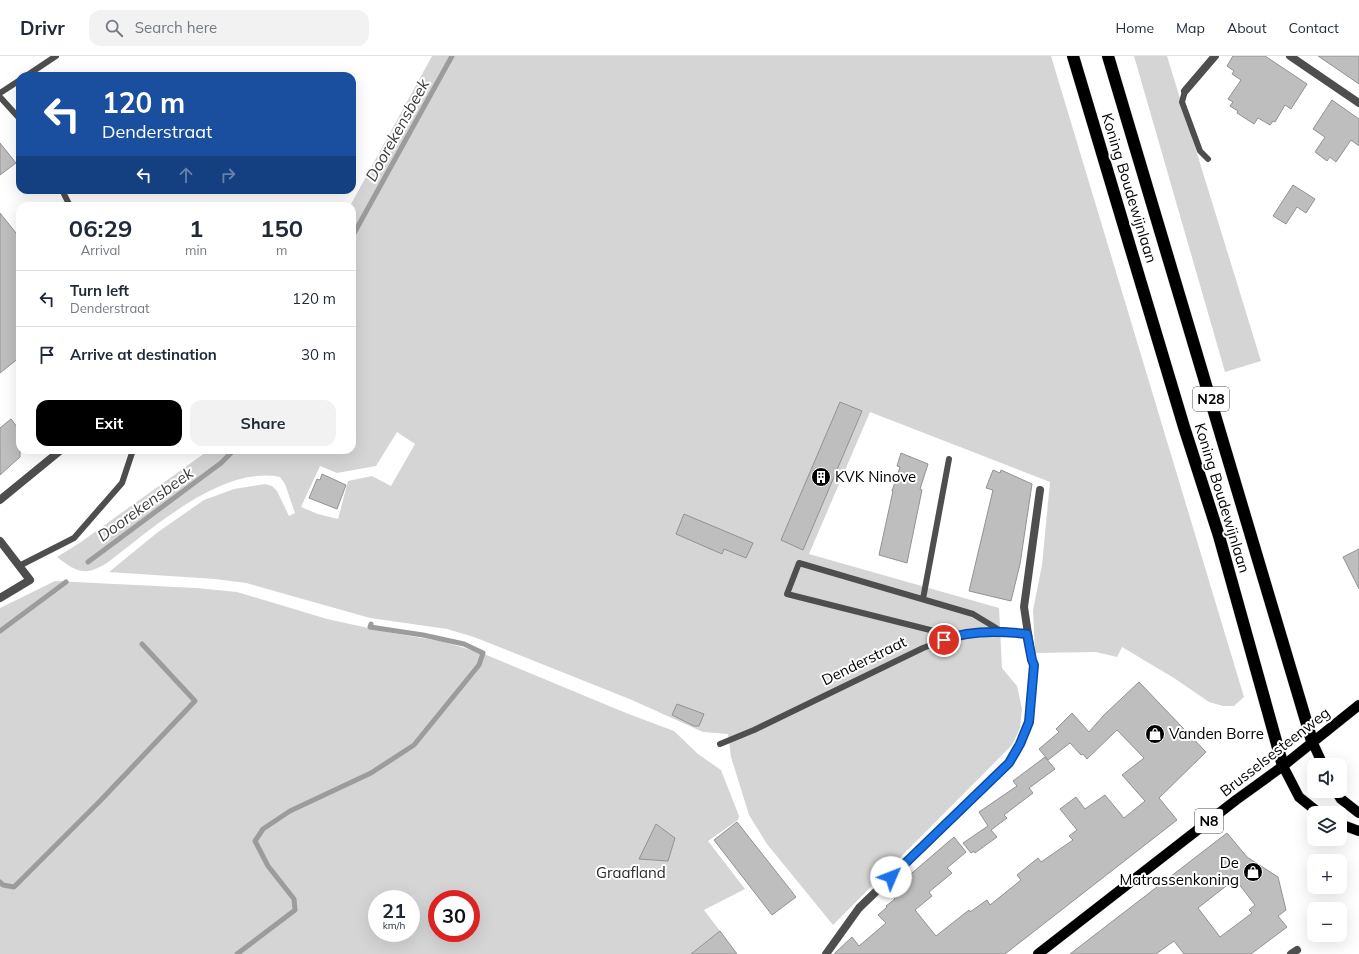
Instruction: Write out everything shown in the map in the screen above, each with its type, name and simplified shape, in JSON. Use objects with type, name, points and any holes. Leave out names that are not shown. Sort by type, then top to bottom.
[{"type":"highway","name":"Koning Boudewijnlaan","points":[[1073,56],[1218,536],[1283,766]]},
{"type":"highway","name":"Koning Boudewijnlaan","points":[[1108,56],[1312,741]]},
{"type":"main road","name":"Brusselsesteenweg","points":[[1038,954],[1236,800],[1283,766],[1312,741],[1359,705]]},
{"type":"main road","name":"N28","points":[[1312,741],[1320,758]]},
{"type":"main road","name":"N28","points":[[1283,766],[1299,797],[1310,806]]},
{"type":"main road","points":[[1341,798],[1359,812]]},
{"type":"main road","points":[[1347,827],[1359,831]]},
{"type":"street","points":[[1186,91],[1215,56]]},
{"type":"street","points":[[1290,56],[1359,103]]},
{"type":"street","points":[[0,500],[56,454]]},
{"type":"street","points":[[826,954],[859,908],[1009,763],[1020,744],[1029,722],[1034,665],[1027,634],[1024,607],[1040,490]]},
{"type":"street","points":[[0,541],[30,580],[0,598]]},
{"type":"street","name":"Denderstraat","points":[[1001,631],[1027,634]]},
{"type":"lane","points":[[32,72],[56,56]]},
{"type":"lane","points":[[0,93],[16,83]]},
{"type":"lane","points":[[1186,91],[1182,102],[1200,151],[1208,159]]},
{"type":"lane","points":[[0,97],[16,115]]},
{"type":"lane","points":[[19,566],[74,538],[122,483],[133,454]]},
{"type":"lane","points":[[923,599],[949,459]]},
{"type":"lane","points":[[954,636],[787,594],[798,563],[973,614],[1001,631]]},
{"type":"lane","name":"Denderstraat","points":[[720,744],[754,730],[923,648],[954,636],[1001,631]]},
{"type":"green space","points":[[432,56],[1051,56],[1244,697],[1234,706],[1223,706],[1209,702],[1174,678],[1122,647],[1117,657],[1096,652],[1035,653],[1033,610],[1042,565],[1050,482],[870,412],[809,554],[999,608],[1002,668],[1017,686],[1022,709],[1020,728],[1012,745],[833,925],[767,844],[749,815],[731,757],[728,734],[703,732],[632,700],[474,637],[447,629],[370,618],[246,583],[215,579],[109,572],[158,532],[204,500],[234,489],[265,484],[272,486],[277,491],[289,516],[295,513],[285,484],[280,477],[257,476],[234,481],[211,490],[166,518],[107,563],[92,570],[81,571],[70,566],[57,557],[81,542],[203,454],[356,454],[356,202],[352,202]],"holes":[[[397,432],[415,444],[391,486],[372,476],[348,481],[338,519],[318,514],[301,507],[320,466],[337,473],[376,466]]]},
{"type":"green space","points":[[1134,56],[1167,56],[1261,361],[1225,372]]},
{"type":"green space","name":"Graafland","points":[[55,581],[196,588],[237,592],[327,619],[382,631],[445,642],[484,654],[626,713],[674,731],[698,754],[721,770],[739,816],[738,820],[708,841],[745,889],[704,910],[720,931],[691,954],[0,954],[0,608]]},
{"type":"building","points":[[1233,56],[1265,56],[1307,84],[1291,109],[1285,105],[1275,122],[1273,121],[1270,125],[1258,118],[1254,124],[1237,113],[1238,111],[1230,106],[1233,102],[1228,99],[1241,80],[1232,74],[1234,71],[1227,66]]},
{"type":"building","points":[[1318,56],[1359,56],[1359,84],[1346,75]]},
{"type":"building","points":[[1332,100],[1359,119],[1359,146],[1351,140],[1336,162],[1330,157],[1327,161],[1315,152],[1325,137],[1313,129]]},
{"type":"building","points":[[0,143],[16,163],[0,175]]},
{"type":"building","points":[[1293,185],[1315,199],[1306,213],[1297,207],[1286,224],[1273,216]]},
{"type":"building","points":[[0,213],[16,233],[16,360],[0,373]]},
{"type":"building","name":"KVK Ninove","points":[[840,402],[862,411],[803,550],[781,540]]},
{"type":"building","points":[[11,419],[16,426],[16,454],[20,454],[20,457],[0,475],[0,428]]},
{"type":"building","points":[[901,453],[928,464],[920,489],[922,490],[907,563],[879,555],[892,491],[900,467],[897,466]]},
{"type":"building","points":[[993,470],[1000,473],[1001,470],[1032,484],[1020,564],[1011,601],[969,591],[993,490],[986,488]]},
{"type":"building","points":[[322,474],[346,485],[337,509],[309,498],[317,479],[320,480]]},
{"type":"building","points":[[684,514],[753,543],[746,558],[724,549],[722,554],[676,534]]},
{"type":"building","points":[[1359,549],[1359,589],[1343,557]]},
{"type":"building","points":[[1139,682],[1206,752],[1159,798],[1177,820],[1005,954],[834,954],[852,937],[859,946],[886,923],[878,915],[895,899],[892,896],[900,888],[898,885],[954,837],[966,852],[947,868],[952,873],[929,892],[932,896],[915,910],[936,936],[969,910],[970,912],[987,900],[990,905],[1021,880],[1017,875],[1038,858],[1041,862],[1073,840],[1069,836],[1077,830],[1060,809],[1076,797],[1085,809],[1105,795],[1124,818],[1145,801],[1122,775],[1144,758],[1117,730],[1087,759],[1070,743],[1048,760],[1039,749],[1059,732],[1056,729],[1072,713],[1089,732],[1104,715]]},
{"type":"building","points":[[677,704],[704,714],[699,726],[694,726],[672,715]]},
{"type":"building","points":[[1045,757],[1055,769],[1029,788],[1033,793],[1004,815],[1007,818],[991,830],[997,837],[975,853],[974,851],[971,853],[963,843],[988,826],[979,812],[1017,786],[1013,781]]},
{"type":"building","points":[[737,822],[796,897],[772,915],[714,840]]},
{"type":"building","points":[[656,824],[675,838],[668,861],[639,859]]},
{"type":"building","points":[[1227,833],[1247,857],[1278,877],[1286,910],[1278,916],[1287,927],[1251,954],[1184,954],[1174,941],[1156,954],[1070,954]],"holes":[[[1235,879],[1255,905],[1249,910],[1252,913],[1220,937],[1198,908]]]},
{"type":"building","points":[[720,931],[737,954],[691,954]]},
{"type":"waterway","name":"Doorekensbeek","points":[[356,230],[452,56]]},
{"type":"waterway","name":"Doorekensbeek","points":[[88,562],[221,463],[230,454]]},
{"type":"waterway","name":"Doorekensbeek","points":[[0,631],[66,582]]},
{"type":"waterway","points":[[237,954],[295,910],[294,899],[268,866],[255,841],[263,829],[290,811],[371,773],[414,745],[479,665],[483,653],[464,644],[423,635],[370,627],[371,624]]},
{"type":"waterway","points":[[0,882],[3,885],[14,887],[101,800],[195,701],[142,644]]},
{"type":"place","name":"KVK Ninove","points":[[821,477]]},
{"type":"place","name":"Vanden Borre","points":[[1155,734]]},
{"type":"place","name":"De Matrassenkoning","points":[[1253,872]]},
{"type":"route","points":[[891,877],[1009,763],[1020,744],[1029,722],[1034,665],[1027,634],[1001,631],[954,636],[944,640]]}]
